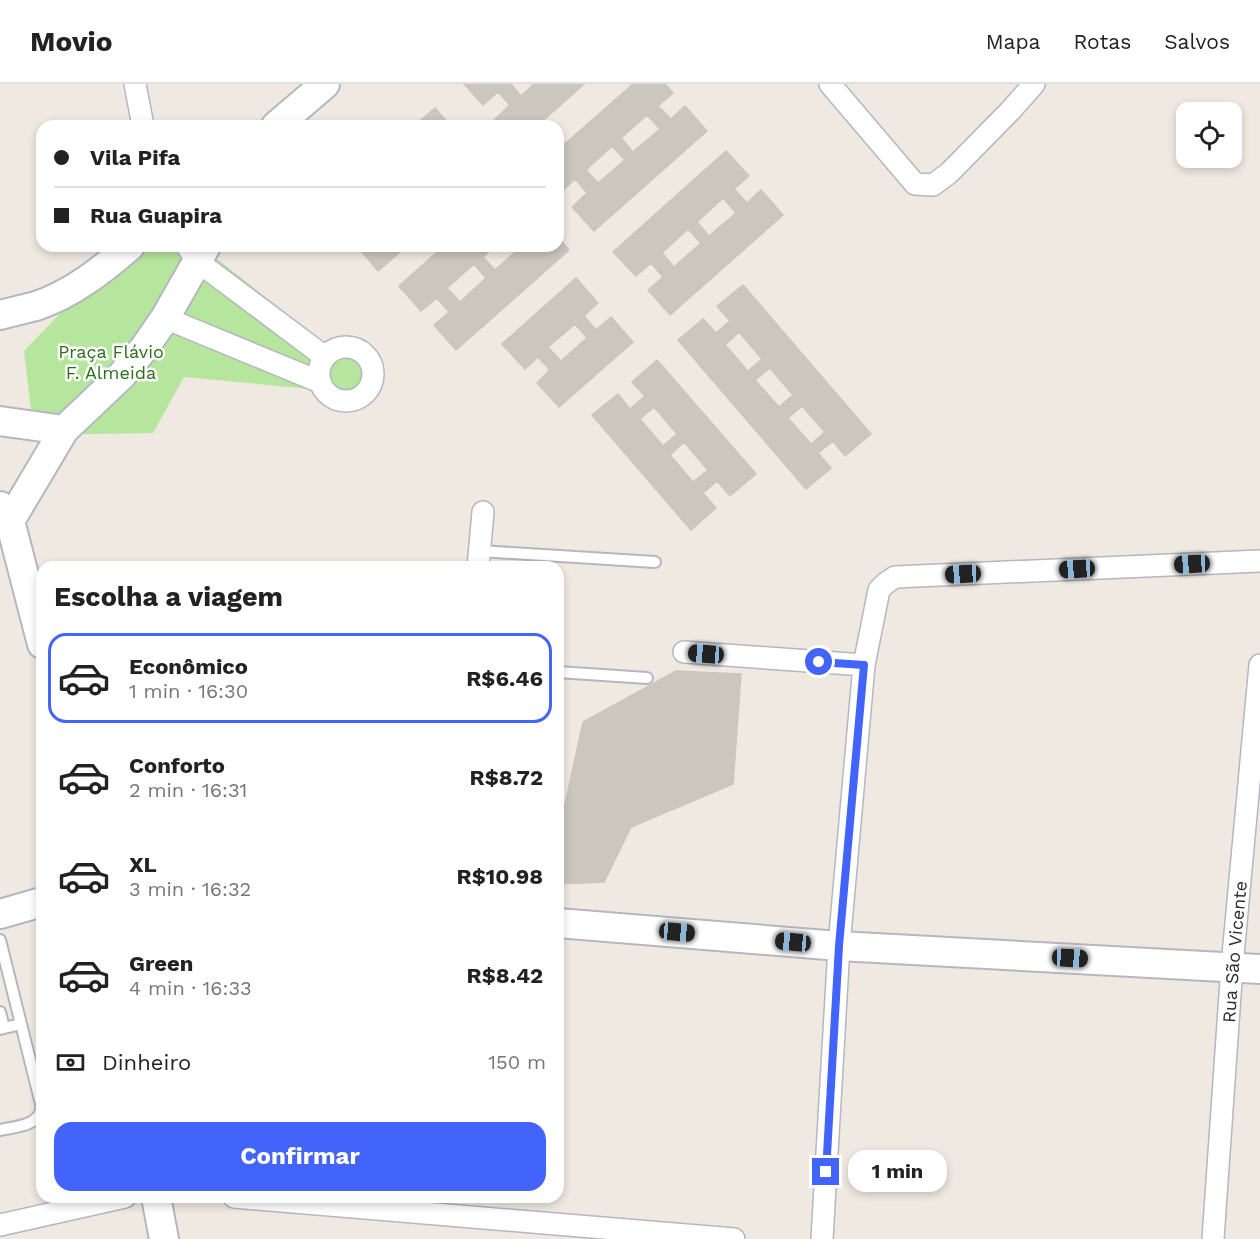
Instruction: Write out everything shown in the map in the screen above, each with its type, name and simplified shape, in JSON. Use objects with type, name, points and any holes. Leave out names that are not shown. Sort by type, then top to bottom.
[{"type":"street","points":[[135,84],[142,120]]},
{"type":"street","points":[[294,115],[325,84]]},
{"type":"street","points":[[830,84],[915,184],[933,185],[1010,111],[1034,84]]},
{"type":"street","points":[[0,315],[37,305],[75,288],[123,252]]},
{"type":"street","points":[[36,623],[5,514],[64,430],[122,375],[145,347],[165,318],[197,252]]},
{"type":"street","points":[[198,252],[325,357]]},
{"type":"street","points":[[165,318],[320,382]]},
{"type":"street","points":[[349,347],[365,355],[370,362],[372,380],[369,388],[355,399],[338,400],[323,390],[320,382],[318,373],[321,364],[332,351],[349,347]]},
{"type":"street","points":[[0,421],[64,430]]},
{"type":"street","points":[[479,559],[483,512]]},
{"type":"street","points":[[822,1239],[839,946],[864,665],[879,590],[895,577],[1260,561]]},
{"type":"street","points":[[684,652],[864,665]]},
{"type":"street","name":"Rua São Vicente","points":[[1213,1239],[1232,966],[1260,666]]},
{"type":"street","points":[[0,914],[36,904]]},
{"type":"street","points":[[564,923],[839,946],[1260,969]]},
{"type":"street","points":[[0,1225],[98,1203]]},
{"type":"street","points":[[157,1203],[164,1239]]},
{"type":"street","points":[[306,1203],[735,1239]]},
{"type":"lane","points":[[479,559],[655,562]]},
{"type":"lane","points":[[564,672],[648,678]]},
{"type":"lane","points":[[0,940],[36,1084]]},
{"type":"lane","points":[[0,1012],[2,1029],[21,1024]]},
{"type":"lane","points":[[0,1130],[28,1124],[36,1119]]},
{"type":"green space","name":"Praça Flávio F. Almeida","points":[[129,252],[209,252],[323,343],[362,343],[381,363],[383,385],[378,396],[369,405],[351,409],[310,389],[184,377],[153,433],[34,435],[24,351],[77,296]]},
{"type":"building","points":[[464,84],[511,84],[521,96],[534,84],[584,84],[544,120],[496,120],[510,105],[498,92],[483,105]]},
{"type":"building","points":[[633,84],[665,84],[673,93],[658,106],[671,119],[685,106],[707,131],[594,231],[572,207],[587,193],[575,179],[564,189],[564,145]],"holes":[[[647,115],[660,129],[633,152],[621,138]],[[612,146],[625,160],[598,183],[586,170]]]},
{"type":"building","points":[[435,108],[446,120],[421,120]]},
{"type":"building","points":[[726,151],[749,176],[734,189],[747,203],[761,190],[783,215],[670,315],[648,290],[663,277],[651,263],[636,276],[613,252]],"holes":[[[723,198],[736,213],[709,236],[697,222]],[[688,229],[701,243],[674,267],[662,253]]]},
{"type":"building","points":[[564,244],[569,250],[456,350],[434,325],[449,312],[437,298],[421,311],[399,286],[437,252],[488,252],[483,257],[495,270],[515,252],[564,252]],"holes":[[[474,264],[486,278],[460,302],[447,288]]]},
{"type":"building","points":[[362,252],[400,252],[378,271]]},
{"type":"building","points":[[576,278],[598,303],[584,316],[596,330],[611,317],[633,342],[559,407],[537,383],[550,370],[538,357],[525,369],[502,344]],"holes":[[[575,324],[587,338],[561,361],[548,347]]]},
{"type":"building","points":[[743,285],[871,434],[845,456],[833,441],[818,453],[831,468],[806,489],[678,340],[703,319],[716,333],[730,321],[717,306]],"holes":[[[739,332],[762,359],[748,371],[725,345]],[[770,368],[793,395],[779,407],[755,380]],[[802,406],[825,432],[811,444],[788,418]]]},
{"type":"building","points":[[657,360],[756,474],[730,496],[717,481],[703,493],[716,508],[691,530],[592,415],[618,394],[630,409],[645,396],[632,382]],"holes":[[[654,407],[677,434],[663,446],[640,419]],[[684,442],[708,470],[693,482],[670,455]]]},
{"type":"building","points":[[676,671],[741,674],[733,784],[631,827],[604,882],[564,884],[564,809],[583,722]]},
{"type":"route","points":[[819,662],[864,665],[839,946],[826,1172]]}]
